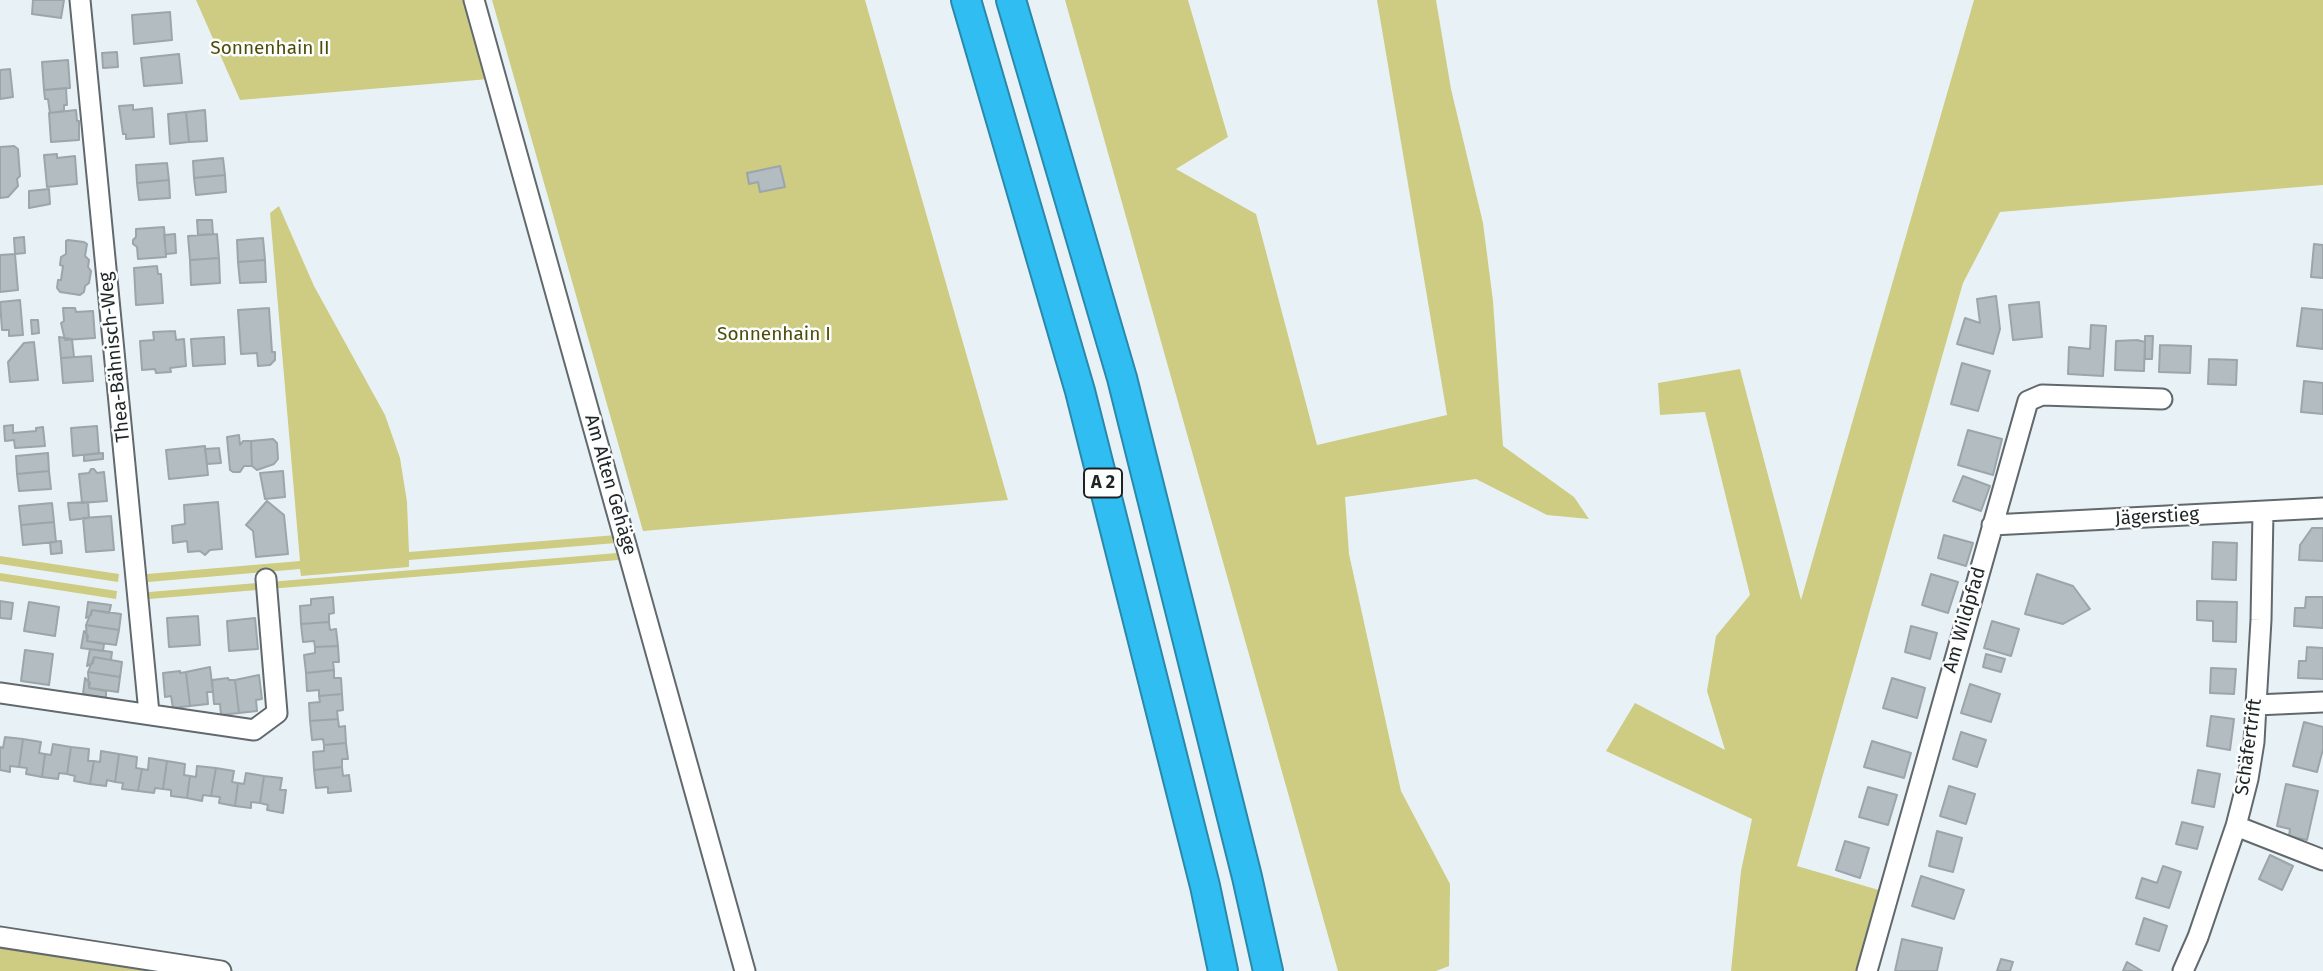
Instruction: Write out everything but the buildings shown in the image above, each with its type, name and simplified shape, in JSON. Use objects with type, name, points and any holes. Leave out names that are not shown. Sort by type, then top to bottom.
[{"type":"highway","name":"A 2","points":[[966,0],[1080,391],[1205,886],[1223,971]]},
{"type":"highway","name":"A 2","points":[[1012,0],[1122,379],[1247,877],[1268,971]]},
{"type":"street","name":"Thea-Bähnisch-Weg","points":[[80,0],[149,713]]},
{"type":"street","name":"Am Alten Gehäge","points":[[474,0],[745,971]]},
{"type":"street","name":"Am Wildpfad","points":[[1867,971],[2028,401],[2042,395],[2162,399]]},
{"type":"street","name":"Jägerstieg","points":[[1992,525],[2323,508]]},
{"type":"street","name":"Schäfertrift","points":[[2183,971],[2199,937],[2236,826],[2248,779],[2254,742],[2261,620],[2263,512]]},
{"type":"street","points":[[0,693],[254,730],[277,713],[266,579]]},
{"type":"street","points":[[2256,705],[2323,702]]},
{"type":"street","points":[[2236,826],[2323,860]]},
{"type":"street","points":[[0,936],[221,971]]},
{"type":"green space","name":"Sonnenhain II","points":[[196,0],[467,0],[489,79],[240,100]]},
{"type":"green space","name":"Sonnenhain I","points":[[492,0],[865,0],[1008,500],[643,531]]},
{"type":"green space","points":[[1065,0],[1188,0],[1228,137],[1176,169],[1256,214],[1317,445],[1447,415],[1377,0],[1436,0],[1451,89],[1483,223],[1493,301],[1503,446],[1574,497],[1589,519],[1547,515],[1476,479],[1345,497],[1349,554],[1401,791],[1450,884],[1449,966],[1436,971],[1338,971]]},
{"type":"green space","points":[[1974,0],[2323,0],[2323,185],[2000,212],[1963,283],[1797,866],[1889,893],[1867,971],[1731,971],[1741,871],[1752,819],[1606,751],[1635,703],[1725,750],[1707,691],[1716,636],[1750,595],[1705,412],[1660,415],[1658,383],[1740,369],[1801,600]]},
{"type":"green space","points":[[279,206],[314,286],[385,415],[400,458],[407,502],[409,552],[616,535],[616,543],[409,560],[409,567],[301,576],[300,569],[148,582],[147,574],[300,561],[270,213]]},
{"type":"green space","points":[[617,553],[618,560],[149,599],[149,592]]},
{"type":"green space","points":[[0,556],[119,574],[118,582],[0,564]]},
{"type":"green space","points":[[0,573],[117,591],[116,599],[0,581]]},
{"type":"green space","points":[[0,943],[167,971],[0,971]]}]
